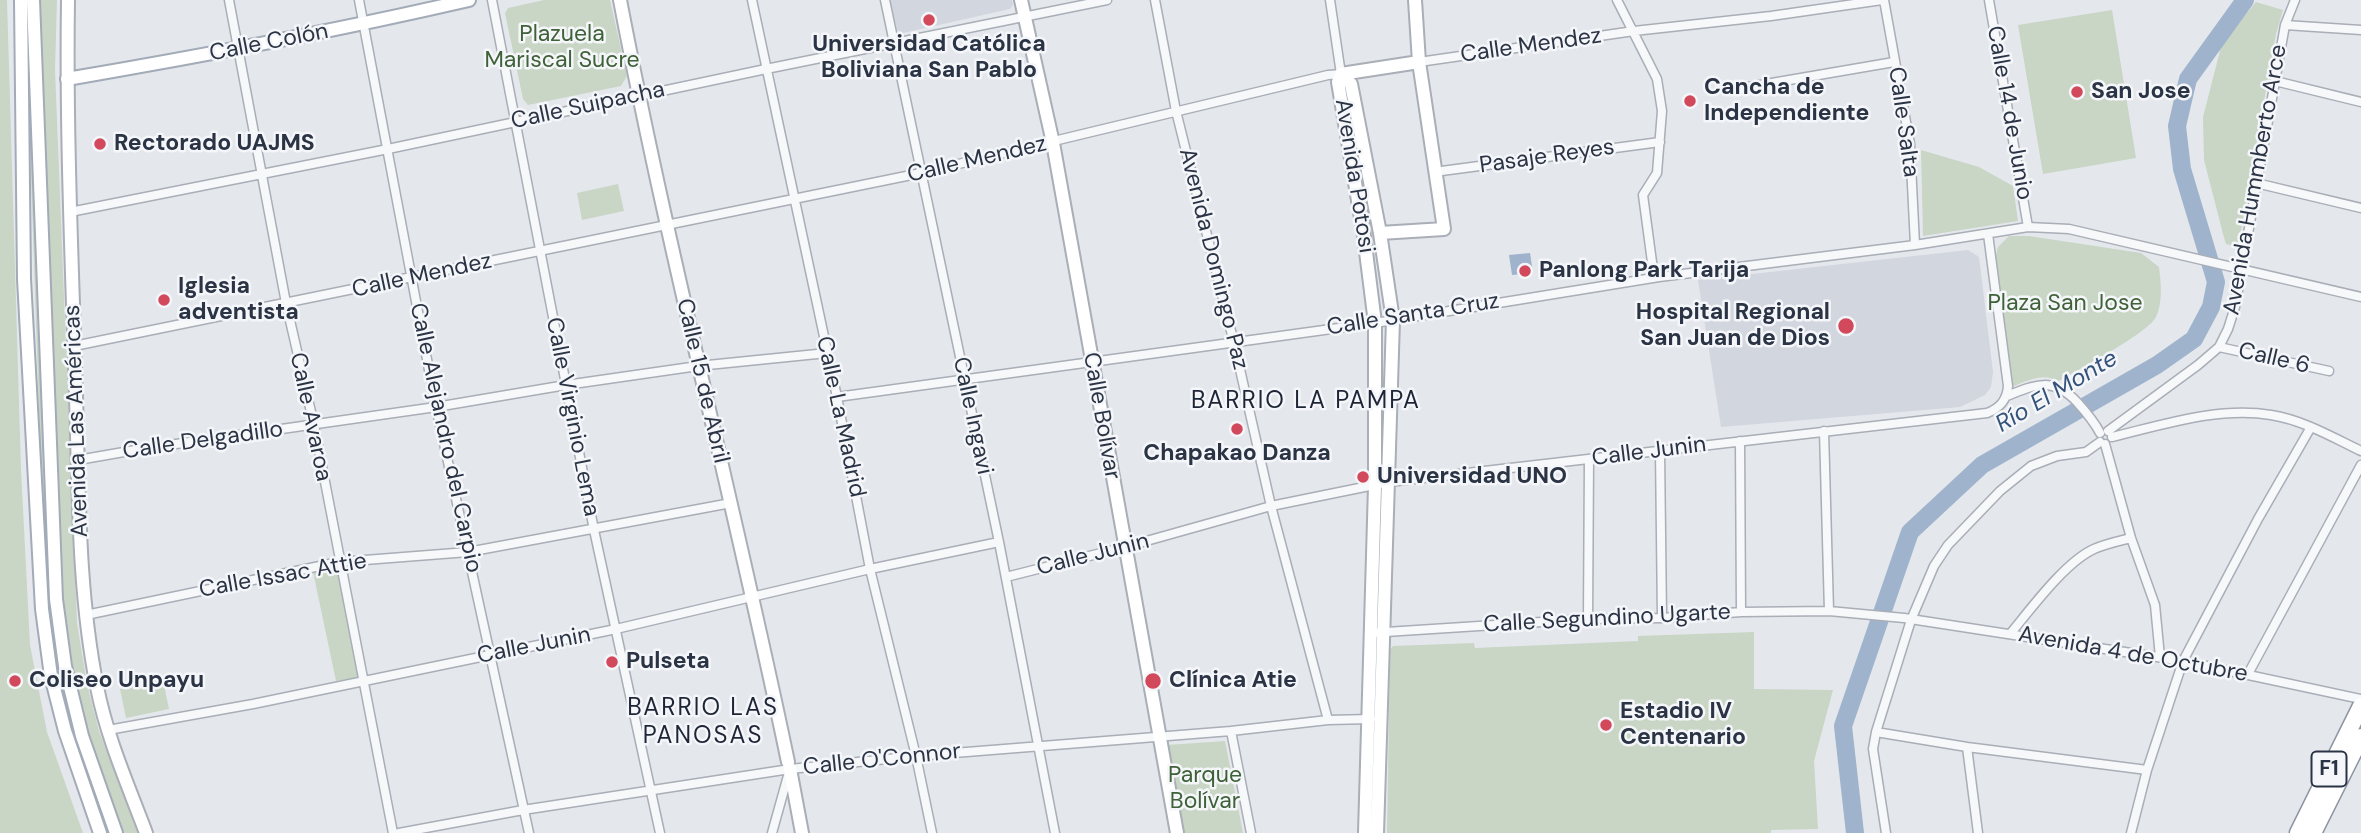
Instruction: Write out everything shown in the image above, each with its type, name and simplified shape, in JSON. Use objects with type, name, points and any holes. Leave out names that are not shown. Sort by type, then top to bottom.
[{"type":"highway","name":"F1","points":[[2298,833],[2361,706]]},
{"type":"highway","name":"F1","points":[[2313,833],[2361,737]]},
{"type":"street","name":"Avenida Las Américas","points":[[21,0],[24,279],[42,609],[51,676],[62,720],[100,833]]},
{"type":"street","name":"Avenida Las Américas","points":[[33,0],[56,599],[65,666],[82,736],[116,833]]},
{"type":"street","name":"Avenida Las Américas","points":[[68,0],[70,212],[86,615],[97,688],[108,730],[146,833]]},
{"type":"street","name":"Calle Avaroa","points":[[229,0],[286,303],[314,425],[393,833]]},
{"type":"street","name":"Calle Alejandro del Carpio","points":[[359,0],[436,407],[528,833]]},
{"type":"street","name":"Calle Colón","points":[[67,79],[239,50],[364,25],[469,0]]},
{"type":"street","name":"Calle Virginio Lema","points":[[492,0],[594,530],[660,833]]},
{"type":"street","name":"Calle 15 de Abril","points":[[620,0],[638,97],[698,366],[754,597],[802,833]]},
{"type":"street","name":"Calle La Madrid","points":[[752,0],[837,397],[870,569],[932,833]]},
{"type":"street","name":"Calle Ingavi","points":[[885,0],[999,542],[1055,833]]},
{"type":"street","name":"Calle Bolívar","points":[[1021,0],[1052,143],[1177,833]]},
{"type":"street","name":"Calle Suipacha","points":[[70,212],[1107,0]]},
{"type":"street","name":"Avenida Domingo Paz","points":[[1155,0],[1176,111],[1234,343],[1271,506],[1328,720]]},
{"type":"street","points":[[1329,0],[1341,75]]},
{"type":"street","points":[[1364,236],[1444,229],[1419,62],[1415,0]]},
{"type":"street","points":[[1617,0],[1657,79],[1662,111],[1657,173],[1643,195],[1654,277]]},
{"type":"street","name":"Calle Mendez","points":[[74,346],[921,173],[1328,75],[1634,31],[1883,0]]},
{"type":"street","name":"Calle Salta","points":[[1883,0],[1910,144],[1915,245]]},
{"type":"street","name":"Calle 14 de Junio","points":[[1989,0],[2028,227]]},
{"type":"street","name":"Avenida Hummberto Arce","points":[[2105,437],[2219,347],[2228,329],[2242,271],[2284,25],[2295,0]]},
{"type":"street","points":[[2284,25],[2361,30]]},
{"type":"street","points":[[1731,90],[1894,62]]},
{"type":"street","name":"Avenida Potosi","points":[[1376,633],[1389,482],[1393,320],[1380,233],[1351,84],[1341,75],[1338,82],[1364,236],[1375,323],[1375,719],[1377,833]]},
{"type":"street","points":[[2275,81],[2361,102]]},
{"type":"street","name":"Pasaje Reyes","points":[[1434,172],[1660,142]]},
{"type":"street","points":[[2256,183],[2361,208]]},
{"type":"street","points":[[2028,227],[2069,229],[2361,297]]},
{"type":"street","name":"Calle Santa Cruz","points":[[837,397],[1375,323],[1654,277],[1915,245],[2028,227]]},
{"type":"street","points":[[1988,234],[2007,396]]},
{"type":"street","name":"Calle 6","points":[[2219,347],[2329,372]]},
{"type":"street","name":"Calle Delgadillo","points":[[78,460],[436,407],[566,384],[698,366],[827,353]]},
{"type":"street","name":"Calle Junin","points":[[1006,577],[1271,506],[1389,482],[1987,413],[2001,405],[2007,396],[2043,384],[2063,388],[2094,420],[2105,437]]},
{"type":"street","points":[[1886,833],[1873,748],[1908,619],[1934,566],[1948,545],[2012,479],[2043,460],[2086,452],[2105,437],[2215,414],[2270,414],[2311,427],[2361,451]]},
{"type":"street","points":[[2131,833],[2147,770],[2183,661],[2258,519],[2311,427]]},
{"type":"street","points":[[1824,431],[1829,611]]},
{"type":"street","points":[[2105,437],[2131,538],[2155,605],[2160,657]]},
{"type":"street","points":[[1740,441],[1741,612]]},
{"type":"street","points":[[1660,451],[1662,618]]},
{"type":"street","points":[[1588,459],[1588,619]]},
{"type":"street","points":[[2248,674],[2361,465]]},
{"type":"street","name":"Calle Issac Attie","points":[[86,615],[339,562],[468,552],[731,503]]},
{"type":"street","points":[[2010,634],[2044,592],[2085,555],[2094,549],[2131,538]]},
{"type":"street","name":"Calle Junin","points":[[108,730],[616,629],[870,569],[999,542]]},
{"type":"street","name":"Calle Segundino Ugarte","points":[[1376,633],[1741,612],[1845,613]]},
{"type":"street","name":"Avenida 4 de Octubre","points":[[1845,613],[1908,619],[2160,657],[2361,699]]},
{"type":"street","name":"Avenida Potosi","points":[[1365,833],[1375,719]]},
{"type":"street","name":"Calle O'Connor","points":[[399,833],[789,765],[1231,731],[1328,720],[1375,719]]},
{"type":"street","points":[[1231,731],[1251,833]]},
{"type":"street","points":[[1876,732],[1967,747],[2147,770]]},
{"type":"street","points":[[1967,747],[1978,833]]},
{"type":"street","points":[[772,833],[789,765]]},
{"type":"shaded area","name":"Universidad Católica Boliviana San Pablo","points":[[890,0],[1012,0],[1013,5],[1010,9],[903,33],[897,30]]},
{"type":"shaded area","name":"Hospital Regional San Juan de Dios","points":[[1968,250],[1979,257],[1993,372],[1991,387],[1985,395],[1960,407],[1721,427],[1698,280]]},
{"type":"green space","points":[[0,0],[7,0],[21,470],[30,645],[47,732],[83,833],[0,833]]},
{"type":"green space","points":[[25,0],[29,0],[52,603],[111,833],[104,833],[66,720],[58,687],[45,588]]},
{"type":"green space","points":[[37,0],[57,0],[55,70],[77,623],[87,684],[99,731],[138,833],[120,833],[87,737],[67,650],[62,610]]},
{"type":"green space","name":"Plazuela Mariscal Sucre","points":[[544,0],[610,0],[627,76],[621,86],[528,105],[523,99],[505,13],[508,8]]},
{"type":"green space","points":[[2256,2],[2283,10],[2276,34],[2238,247],[2226,244],[2223,234],[2204,160],[2203,117],[2222,43]]},
{"type":"green space","name":"San Jose","points":[[2112,10],[2136,158],[2043,174],[2018,25]]},
{"type":"green space","points":[[1921,150],[1979,167],[2013,186],[2018,221],[1923,236]]},
{"type":"green space","points":[[618,184],[624,211],[582,220],[577,193]]},
{"type":"green space","name":"Plaza San Jose","points":[[2009,236],[2029,236],[2141,253],[2159,267],[2161,299],[2156,317],[2127,341],[2059,381],[2041,377],[2011,387],[1995,259],[1998,247]]},
{"type":"green space","points":[[338,564],[362,677],[336,681],[312,567]]},
{"type":"green space","name":"Estadio IV Centenario","points":[[1754,632],[1754,689],[1833,690],[1814,761],[1818,829],[1771,830],[1771,833],[1387,833],[1390,650],[1393,646],[1474,643],[1475,648],[1638,641],[1638,636]]},
{"type":"green space","points":[[163,680],[169,709],[126,718],[120,689]]},
{"type":"green space","name":"Parque Bolívar","points":[[1225,741],[1243,833],[1183,833],[1167,745]]},
{"type":"water","points":[[1530,253],[1533,273],[1512,275],[1509,255]]},
{"type":"waterway","name":"Río El Monte","points":[[1855,833],[1843,726],[1910,532],[1982,465],[2157,365],[2194,339],[2211,307],[2216,282],[2182,169],[2177,126],[2188,79],[2245,0]]},
{"type":"place","name":"Universidad Católica Boliviana San Pablo","points":[[929,20]]},
{"type":"place","name":"San Jose","points":[[2077,92]]},
{"type":"place","name":"Cancha de Independiente","points":[[1690,101]]},
{"type":"place","name":"Rectorado UAJMS","points":[[100,144]]},
{"type":"place","name":"Panlong Park Tarija","points":[[1525,271]]},
{"type":"place","name":"Iglesia adventista","points":[[164,300]]},
{"type":"place","name":"Hospital Regional San Juan de Dios","points":[[1846,326]]},
{"type":"place","name":"Chapakao Danza","points":[[1237,429]]},
{"type":"place","name":"Universidad UNO","points":[[1363,477]]},
{"type":"place","name":"Pulseta","points":[[612,662]]},
{"type":"place","name":"Coliseo Unpayu","points":[[15,681]]},
{"type":"place","name":"Clínica Atie","points":[[1153,681]]},
{"type":"place","name":"Estadio IV Centenario","points":[[1606,725]]},
{"type":"district","name":"BARRIO LA PAMPA","points":[[1306,402]]},
{"type":"district","name":"BARRIO LAS PANOSAS","points":[[703,723]]}]
